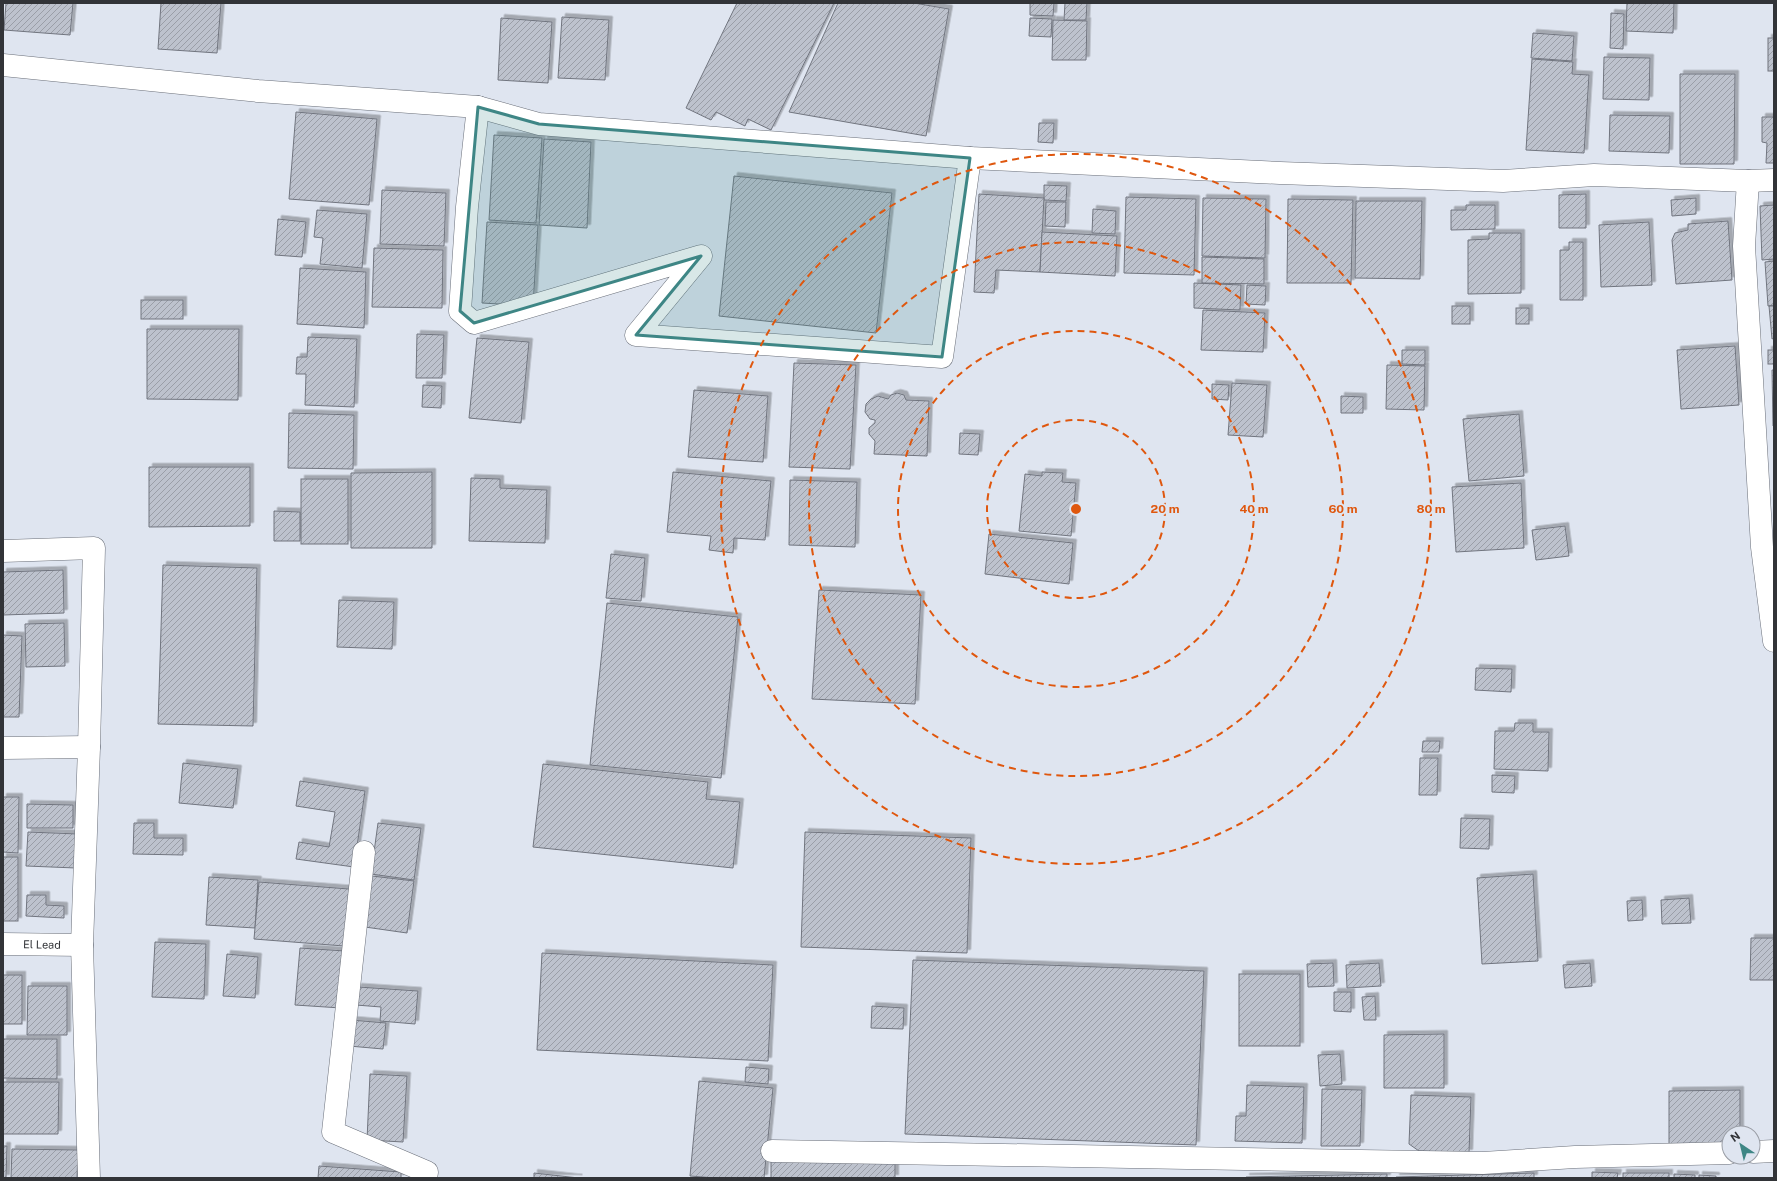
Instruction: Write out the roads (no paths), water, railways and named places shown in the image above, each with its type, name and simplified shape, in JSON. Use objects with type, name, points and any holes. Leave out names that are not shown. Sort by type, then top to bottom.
[{"type":"street","points":[[3,65],[258,91],[478,108],[539,124],[970,158],[1280,173],[1503,181],[1594,175],[1748,181],[1774,180]]},
{"type":"street","points":[[478,108],[467,207],[460,310],[474,323],[701,256],[636,335],[942,357],[970,158]]},
{"type":"street","points":[[1748,181],[1744,246],[1762,547],[1774,641]]},
{"type":"street","points":[[3,551],[94,548],[90,747],[82,945],[89,1178]]},
{"type":"street","points":[[3,748],[90,747]]},
{"type":"street","points":[[364,852],[332,1132],[427,1172],[426,1178]]},
{"type":"street","name":"El Lead","points":[[3,944],[82,945]]},
{"type":"street","points":[[772,1151],[1483,1163],[1575,1157],[1721,1152]]},
{"type":"street","points":[[1761,1152],[1774,1151]]}]
